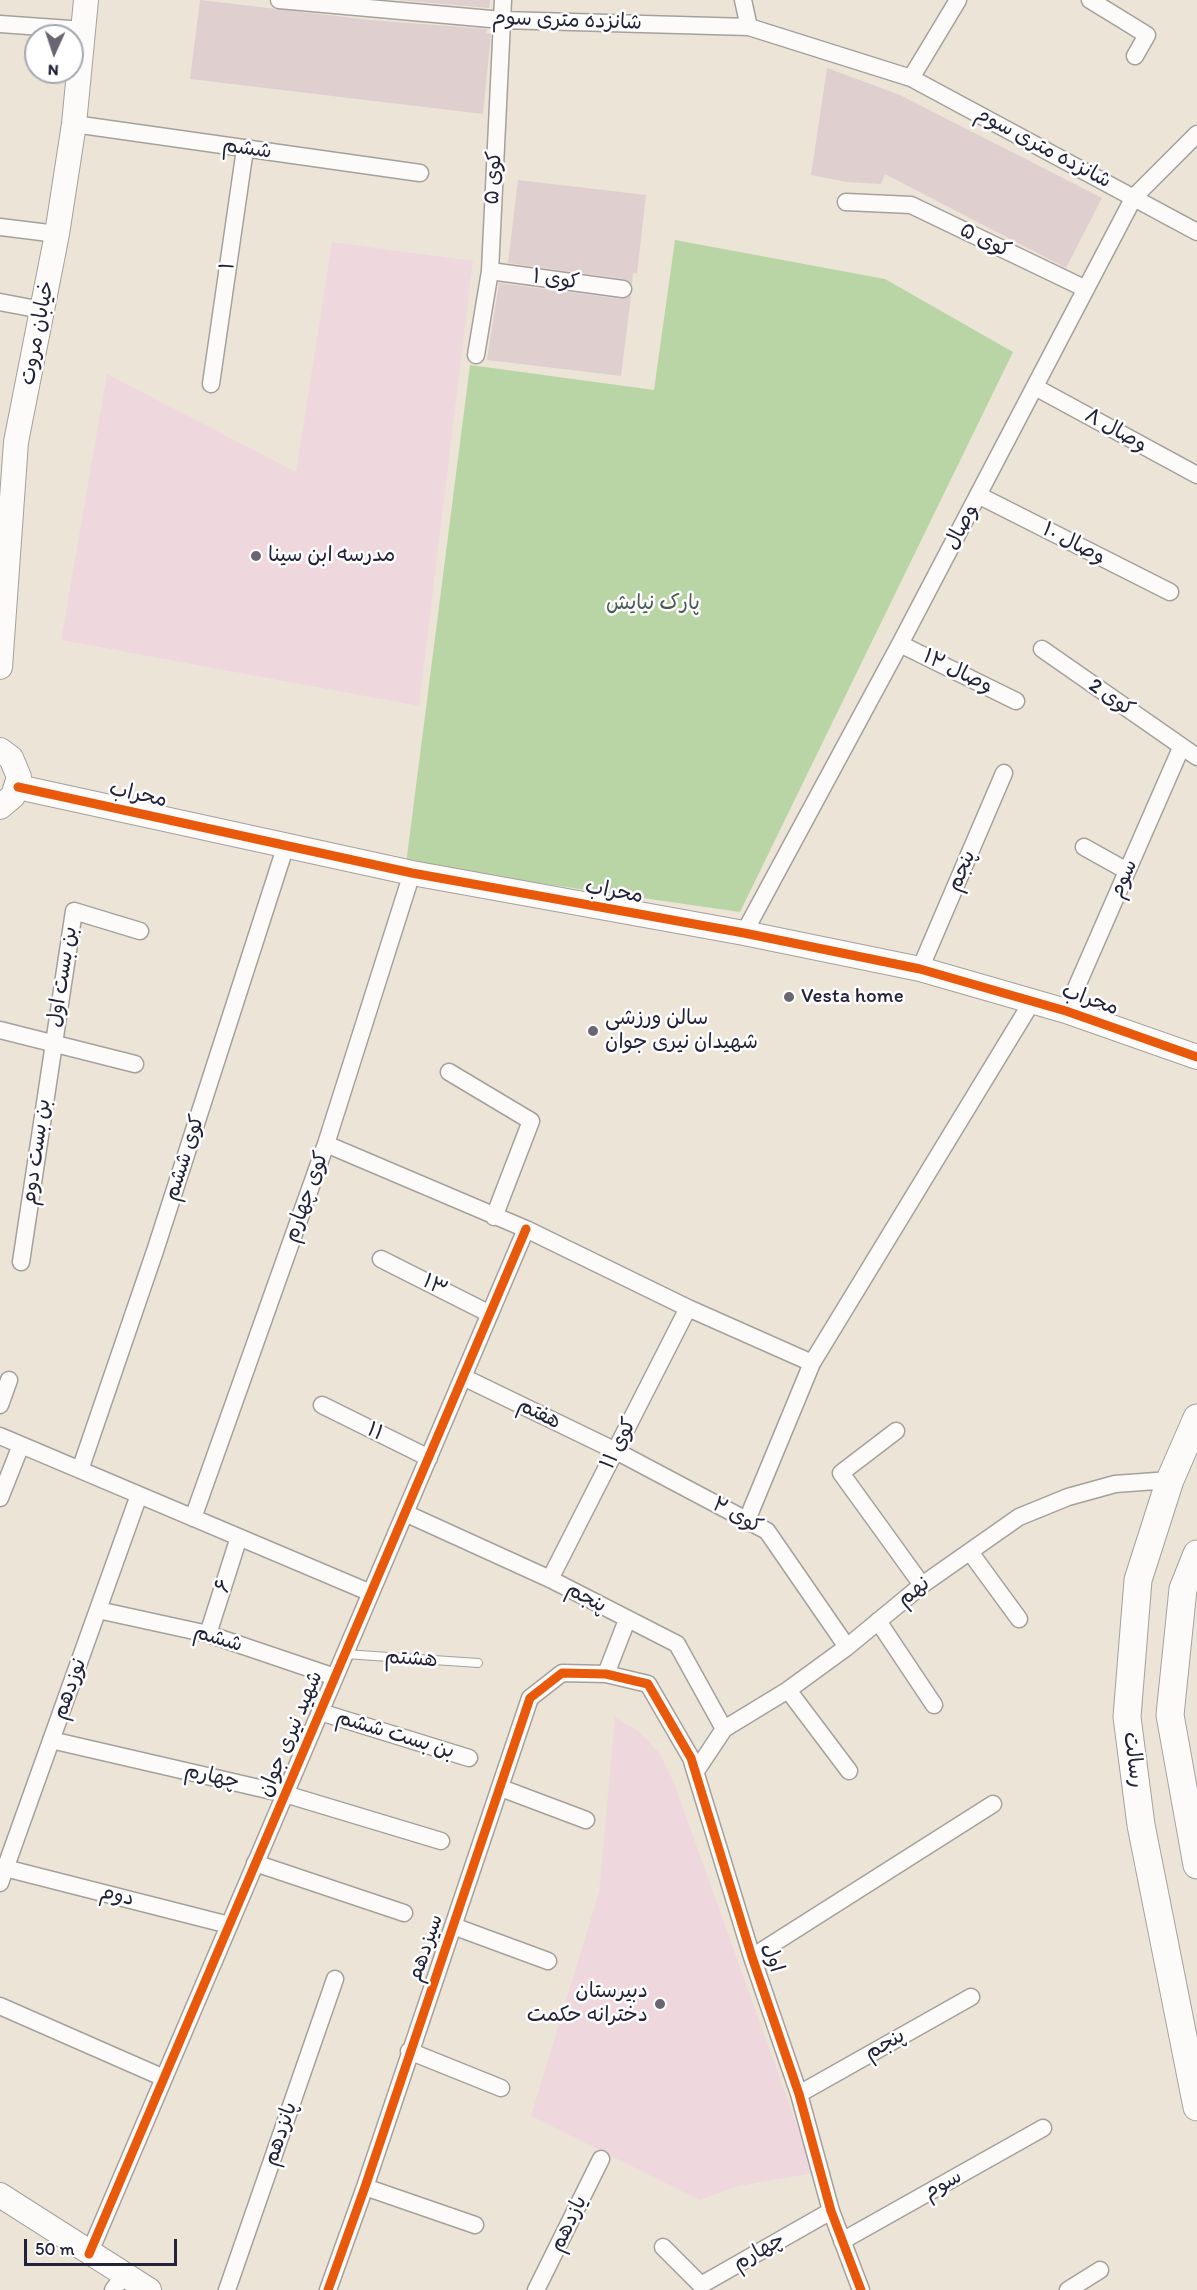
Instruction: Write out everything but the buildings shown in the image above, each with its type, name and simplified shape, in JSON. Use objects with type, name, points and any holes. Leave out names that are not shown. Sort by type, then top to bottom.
[{"type":"main road","name":"رسالت","points":[[1197,1418],[1170,1480],[1138,1580],[1128,1717],[1141,1825],[1197,2107]]},
{"type":"main road","name":"رسالت","points":[[1197,1554],[1184,1589],[1170,1715],[1197,1865]]},
{"type":"street","name":"خیابان مروت","points":[[84,30],[86,0]]},
{"type":"street","name":"شانزده متری سوم","points":[[279,0],[502,20],[749,27],[911,78],[1197,232]]},
{"type":"street","name":"کوی ۵","points":[[476,355],[490,271],[503,0]]},
{"type":"street","points":[[743,0],[749,27]]},
{"type":"street","points":[[911,78],[958,0]]},
{"type":"street","points":[[1090,0],[1147,35],[1135,56]]},
{"type":"street","points":[[0,24],[24,26]]},
{"type":"street","name":"خیابان مروت","points":[[0,667],[8,441],[42,310],[57,234],[78,84]]},
{"type":"street","name":"ششم","points":[[74,124],[420,173]]},
{"type":"street","name":"وصال","points":[[744,933],[900,644],[1134,197],[1197,134]]},
{"type":"street","name":"۱","points":[[211,384],[245,149]]},
{"type":"street","name":"کوی ۵","points":[[846,202],[911,205],[1086,289]]},
{"type":"street","points":[[0,227],[57,234]]},
{"type":"street","name":"کوی ۱","points":[[490,271],[623,289]]},
{"type":"street","points":[[0,302],[42,310]]},
{"type":"street","name":"وصال ۸","points":[[1035,387],[1197,475]]},
{"type":"street","name":"وصال ۱۰","points":[[978,495],[1170,592]]},
{"type":"street","name":"وصال ۱۲","points":[[900,644],[1016,701]]},
{"type":"street","name":"کوی 2","points":[[1041,649],[1197,757]]},
{"type":"street","name":"سوم","points":[[1066,1011],[1181,748]]},
{"type":"street","points":[[0,750],[11,758],[16,767],[18,787],[13,796],[0,807]]},
{"type":"street","name":"پنجم","points":[[920,969],[1004,773]]},
{"type":"street","name":"محراب","points":[[18,787],[412,873],[744,933],[920,969],[1033,1000],[1197,1057]]},
{"type":"street","name":"کوی ششم","points":[[80,1470],[155,1251],[286,845]]},
{"type":"street","points":[[1084,847],[1127,871]]},
{"type":"street","name":"کوی چهارم","points":[[193,1518],[326,1144],[412,873]]},
{"type":"street","name":"بن بست اول","points":[[53,1042],[74,911],[140,932]]},
{"type":"street","points":[[747,1520],[812,1363],[1033,1000]]},
{"type":"street","points":[[0,1030],[135,1064]]},
{"type":"street","name":"بن بست دوم","points":[[21,1262],[53,1042]]},
{"type":"street","points":[[449,1072],[531,1121],[494,1217]]},
{"type":"street","points":[[326,1144],[526,1229],[688,1308],[812,1363]]},
{"type":"street","name":"شهید نیری جوان","points":[[89,2254],[526,1229]]},
{"type":"street","name":"۱۳","points":[[381,1259],[490,1314]]},
{"type":"street","name":"کوی ۱۱","points":[[550,1579],[688,1308]]},
{"type":"street","name":"هفتم","points":[[463,1377],[616,1451]]},
{"type":"street","points":[[0,1405],[9,1380]]},
{"type":"street","name":"۱۱","points":[[322,1405],[429,1458]]},
{"type":"street","points":[[896,1431],[841,1473],[922,1585]]},
{"type":"street","points":[[0,1436],[371,1593]]},
{"type":"street","points":[[0,1498],[21,1445]]},
{"type":"street","name":"کوی ۲","points":[[616,1451],[767,1531],[847,1647]]},
{"type":"street","name":"نهم","points":[[696,1772],[724,1729],[788,1690],[847,1647],[922,1585],[1019,1517],[1068,1497],[1115,1484],[1170,1480]]},
{"type":"street","name":"نوزدهم","points":[[3,1876],[139,1495]]},
{"type":"street","name":"پنجم","points":[[405,1513],[550,1579],[677,1644],[724,1729]]},
{"type":"street","name":"۶","points":[[208,1634],[239,1537]]},
{"type":"street","points":[[970,1552],[1020,1619]]},
{"type":"street","name":"ششم","points":[[98,1610],[208,1634],[335,1677]]},
{"type":"street","points":[[606,1674],[627,1620]]},
{"type":"street","points":[[878,1621],[934,1705]]},
{"type":"street","name":"سیزدهم","points":[[327,2290],[365,2187],[409,2050],[501,1788],[530,1698],[562,1673],[606,1674]]},
{"type":"street","name":"اول","points":[[606,1674],[648,1684],[668,1714],[696,1772],[752,1958],[799,2094],[831,2211],[861,2290]]},
{"type":"street","points":[[788,1690],[849,1771]]},
{"type":"street","name":"بن بست ششم","points":[[320,1712],[469,1758]]},
{"type":"street","name":"چهارم","points":[[51,1740],[285,1794],[441,1841]]},
{"type":"street","points":[[501,1788],[586,1820]]},
{"type":"street","points":[[752,1958],[993,1804]]},
{"type":"street","points":[[255,1863],[404,1913]]},
{"type":"street","name":"دوم","points":[[3,1876],[230,1925]]},
{"type":"street","points":[[453,1926],[548,1961]]},
{"type":"street","name":"پانزدهم","points":[[227,2290],[335,1979]]},
{"type":"street","name":"پنجم","points":[[799,2094],[971,1997]]},
{"type":"street","points":[[0,2006],[164,2078]]},
{"type":"street","points":[[409,2050],[501,2088]]},
{"type":"street","name":"سوم","points":[[842,2241],[1043,2128]]},
{"type":"street","name":"یازدهم","points":[[536,2290],[601,2159]]},
{"type":"street","points":[[365,2187],[475,2225]]},
{"type":"street","points":[[0,2195],[89,2254],[118,2282],[149,2290]]},
{"type":"street","name":"چهارم","points":[[663,2247],[701,2285],[831,2211]]},
{"type":"street","points":[[1068,2290],[1100,2270]]},
{"type":"lane","name":"هشتم","points":[[345,1654],[478,1663]]},
{"type":"shaded area","name":"مدرسه ابن سینا","points":[[332,242],[473,261],[419,706],[61,640],[107,374],[296,472]]},
{"type":"shaded area","name":"دبیرستان دخترانه حکمت","points":[[615,1717],[640,1732],[660,1754],[674,1783],[814,2173],[739,2186],[699,2200],[531,2116],[599,1892]]},
{"type":"green space","name":"پارک نیایش","points":[[675,240],[885,279],[1013,352],[740,912],[406,864],[470,365],[654,390]]},
{"type":"cycle path","points":[[18,787],[412,873],[744,933],[920,969],[1066,1011],[1197,1057]]},
{"type":"cycle path","points":[[89,2254],[526,1229]]},
{"type":"cycle path","points":[[328,2290],[530,1698],[562,1673],[606,1674],[648,1684],[691,1758],[752,1957],[799,2094],[831,2211],[861,2290]]},
{"type":"place","name":"مدرسه ابن سینا","points":[[256,556]]},
{"type":"place","name":"Vesta home","points":[[789,997]]},
{"type":"place","name":"سالن ورزشی شهیدان نیری جوان","points":[[593,1031]]},
{"type":"place","name":"دبیرستان دخترانه حکمت","points":[[660,2004]]}]
